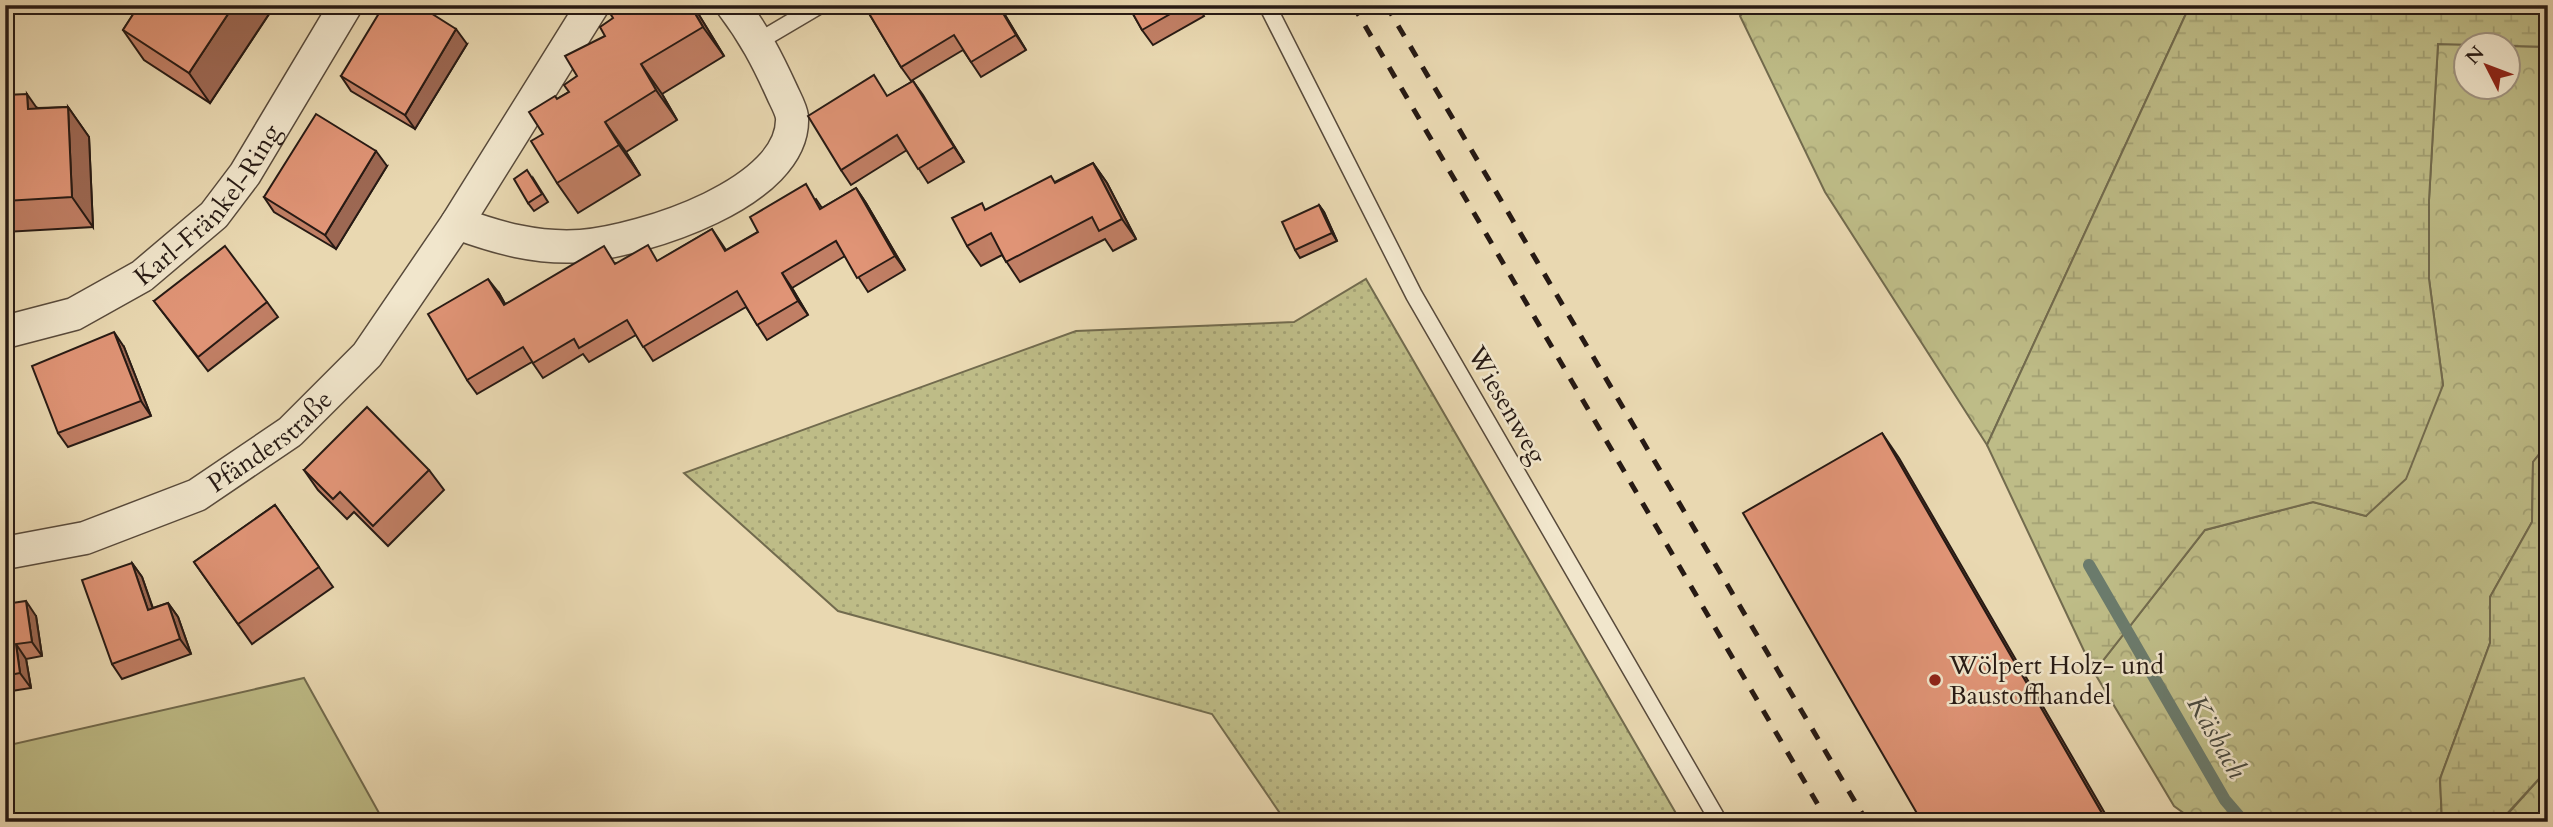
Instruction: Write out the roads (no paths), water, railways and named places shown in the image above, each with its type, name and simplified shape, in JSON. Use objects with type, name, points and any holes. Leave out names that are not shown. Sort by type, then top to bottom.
[{"type":"street","name":"Karl-Fränkel-Ring","points":[[5,332],[74,314],[142,276],[214,215],[246,174],[346,5]]},
{"type":"street","name":"Pfänderstraße","points":[[5,552],[85,538],[197,495],[290,432],[367,355],[457,223],[593,5]]},
{"type":"street","points":[[457,223],[510,242],[581,246],[662,230],[757,183],[785,152],[792,116],[759,41],[732,5]]},
{"type":"lane","points":[[759,41],[820,5]]},
{"type":"lane","name":"Wiesenweg","points":[[1267,5],[1414,295],[1719,822]]},
{"type":"waterway","name":"Käsbach","points":[[2089,565],[2225,800],[2244,822]]},
{"type":"railway","points":[[1353,5],[1828,822]]},
{"type":"railway","points":[[1386,5],[1867,822]]},
{"type":"place","name":"Wölpert Holz- und Baustoffhandel","points":[[1935,680]]}]
